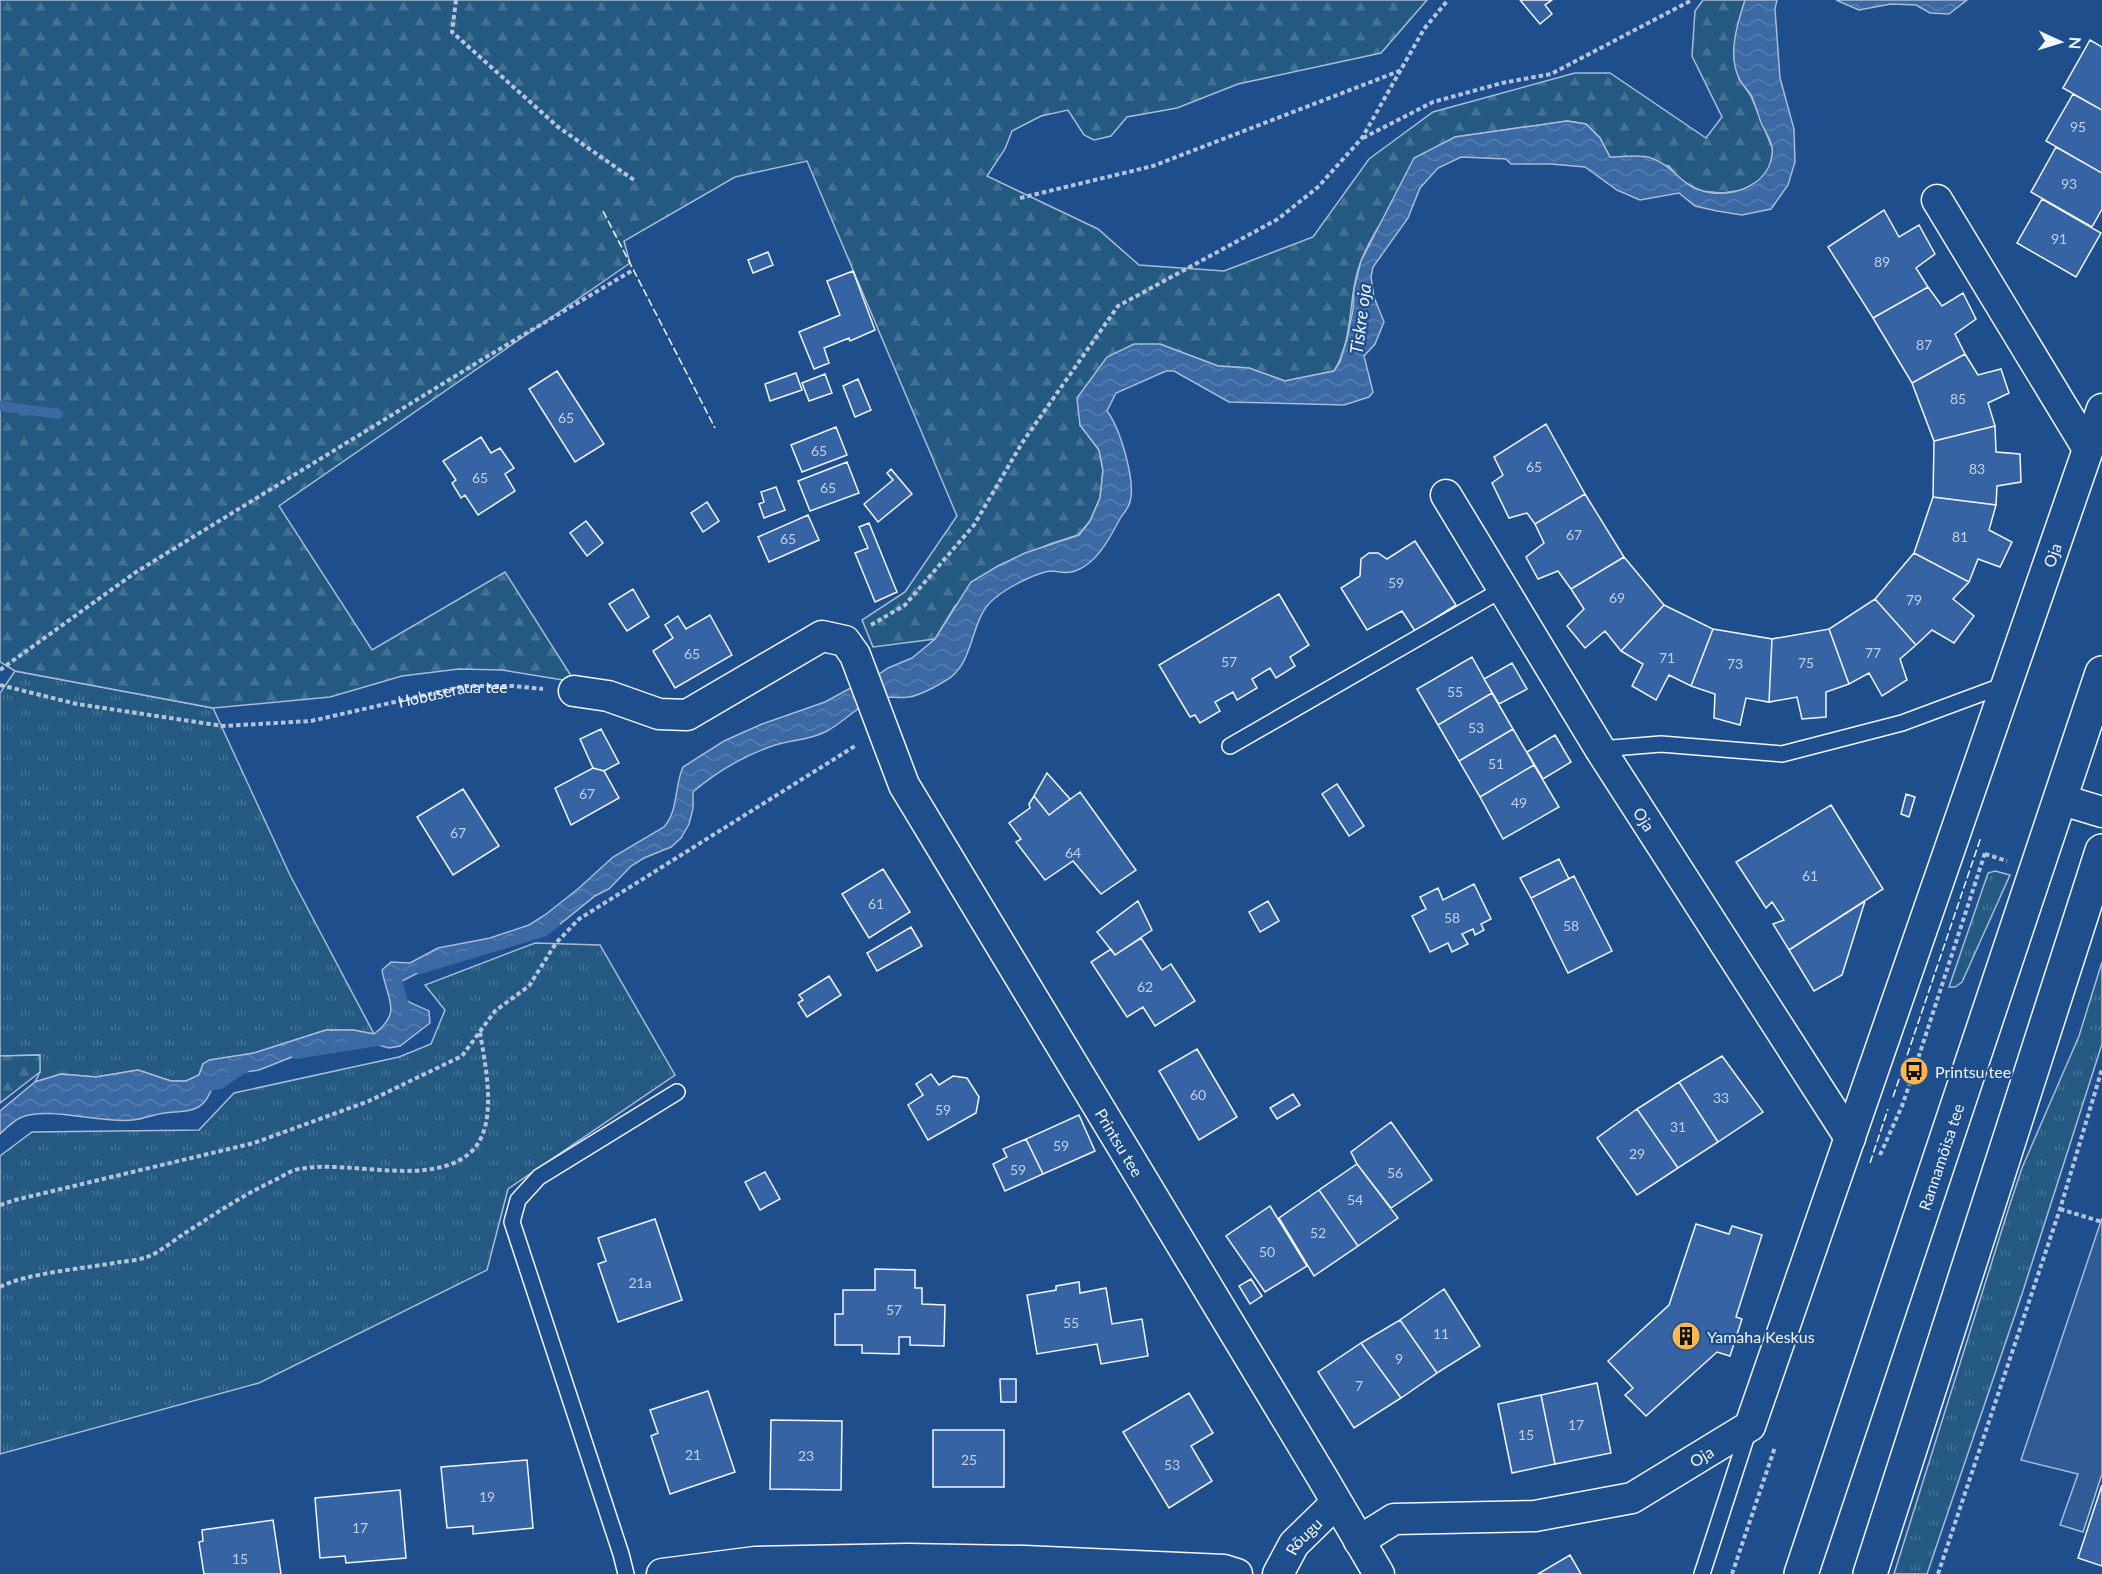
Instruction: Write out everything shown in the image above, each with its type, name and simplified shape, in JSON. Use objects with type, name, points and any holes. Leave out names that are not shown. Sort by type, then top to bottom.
[{"type":"main road","name":"Rannamõisa tee","points":[[1801,1574],[2102,673]]},
{"type":"main road","points":[[1870,1574],[2102,851]]},
{"type":"street","points":[[1937,200],[2088,449]]},
{"type":"street","name":"Oja","points":[[1359,1541],[1394,1519],[1535,1516],[1632,1498],[1750,1426],[2102,409]]},
{"type":"street","name":"Oja","points":[[1446,495],[1600,749],[1850,1138]]},
{"type":"street","points":[[574,691],[608,696],[659,714],[687,715],[822,636],[845,641]]},
{"type":"street","name":"Printsu tee","points":[[845,641],[855,655],[904,785],[1379,1574]]},
{"type":"street","points":[[2059,799],[2102,812]]},
{"type":"street","name":"Rõugu","points":[[1278,1574],[1294,1544],[1336,1503]]},
{"type":"street","points":[[662,1574],[755,1562],[906,1559],[1188,1568],[1224,1570],[1237,1574]]},
{"type":"lane","points":[[1230,746],[1503,589]]},
{"type":"lane","points":[[1600,749],[1660,744],[1782,754],[1902,723],[2007,684]]},
{"type":"lane","points":[[626,1574],[512,1222],[518,1200],[539,1177],[677,1092]]},
{"type":"lane","points":[[1702,1574],[1750,1426]]},
{"type":"path","points":[[456,0],[452,32],[558,127],[634,180]]},
{"type":"path","points":[[845,641],[904,605],[975,525],[1022,443],[1119,306],[1278,219],[1318,187],[1362,138],[1424,29],[1448,0]]},
{"type":"path","points":[[1362,138],[1433,102],[1502,83],[1551,74],[1692,0]]},
{"type":"path","points":[[1020,198],[1153,166],[1402,70]]},
{"type":"path","points":[[0,670],[136,572],[488,356],[633,270]]},
{"type":"path","name":"Hobuseraua tee","points":[[0,685],[77,704],[223,726],[311,721],[465,686],[513,686],[574,691]]},
{"type":"path","points":[[0,1205],[254,1143],[369,1101],[462,1056],[495,1011],[529,986],[556,943],[579,919],[878,716]]},
{"type":"path","points":[[0,1287],[34,1277],[147,1257],[248,1192],[298,1169],[341,1166],[382,1171],[426,1170],[455,1163],[473,1150],[481,1136],[486,1115],[489,1087],[480,1031]]},
{"type":"path","points":[[1938,1574],[2060,1209],[2102,1069]]},
{"type":"path","points":[[2060,1209],[2102,1222]]},
{"type":"green space","points":[[0,0],[1427,0],[1381,53],[1238,84],[1177,108],[1127,117],[1111,136],[1094,140],[1084,135],[1068,110],[1041,116],[1012,131],[1005,149],[987,176],[1098,229],[1139,265],[1224,271],[1313,237],[1369,159],[1433,112],[1575,73],[1610,73],[1706,138],[1722,117],[1692,56],[1695,11],[1703,0],[1745,0],[1734,59],[1739,79],[1751,96],[1773,150],[1771,165],[1760,180],[1743,190],[1722,193],[1701,191],[1680,180],[1669,166],[1610,157],[1600,138],[1586,124],[1567,121],[1455,137],[1402,195],[1369,243],[1357,275],[1345,345],[1334,371],[1285,381],[1249,368],[1218,366],[1160,344],[1080,425],[1099,450],[1103,470],[1100,498],[1090,521],[1078,535],[998,566],[955,606],[935,639],[873,647],[862,620],[905,592],[957,516],[807,161],[735,177],[624,241],[630,263],[279,506],[372,650],[505,572],[575,682],[502,670],[459,669],[402,676],[330,697],[213,708],[15,671],[0,662]]},
{"type":"green space","points":[[15,671],[213,708],[290,875],[374,1034],[353,1030],[326,1030],[254,1053],[209,1061],[203,1064],[199,1075],[186,1081],[171,1081],[138,1070],[96,1077],[61,1074],[35,1082],[40,1072],[39,1055],[0,1056],[0,693]]},
{"type":"green space","points":[[1995,871],[2010,875],[1962,982],[1955,987],[1949,987],[1988,873]]},
{"type":"green space","points":[[535,943],[600,945],[675,1075],[508,1189],[487,1270],[259,1383],[0,1454],[0,1156],[32,1132],[199,1130],[234,1093],[399,1057],[431,1044],[445,1010],[425,985]]},
{"type":"green space","points":[[2102,962],[2102,1044],[2022,1294],[1927,1574],[1894,1574],[2022,1168],[2079,1036]]},
{"type":"green space","points":[[40,1055],[40,1072],[0,1103],[0,1056]]},
{"type":"shaded area","points":[[2102,1218],[2102,1474],[2083,1532],[2060,1525],[2078,1474],[2021,1460]]},
{"type":"water","name":"Tiskre oja","points":[[1745,0],[1777,0],[1775,9],[1780,78],[1794,129],[1795,162],[1788,185],[1771,209],[1742,215],[1717,211],[1695,206],[1679,193],[1640,200],[1617,190],[1585,167],[1511,164],[1506,159],[1461,157],[1438,168],[1420,188],[1408,218],[1373,267],[1371,277],[1374,297],[1384,322],[1375,344],[1364,356],[1373,392],[1369,397],[1344,405],[1229,402],[1174,371],[1166,371],[1116,393],[1107,411],[1117,429],[1126,455],[1131,481],[1130,502],[1097,556],[1072,572],[1053,571],[1031,577],[995,598],[980,617],[963,663],[955,673],[937,686],[913,696],[884,697],[870,701],[827,731],[814,737],[764,749],[711,778],[693,792],[693,809],[689,824],[681,838],[671,847],[631,866],[609,889],[595,896],[560,924],[539,933],[468,950],[402,981],[398,988],[399,993],[406,1000],[429,1011],[430,1023],[400,1046],[389,1048],[368,1042],[343,1045],[302,1053],[259,1070],[229,1074],[214,1083],[201,1105],[190,1110],[120,1121],[61,1114],[33,1114],[16,1120],[0,1134],[0,1111],[35,1082],[61,1074],[96,1077],[138,1070],[171,1081],[186,1081],[199,1075],[203,1064],[209,1060],[254,1053],[326,1030],[353,1030],[374,1034],[383,1026],[391,1012],[382,970],[391,962],[410,963],[438,948],[490,938],[529,925],[579,888],[613,857],[664,827],[672,813],[683,767],[724,741],[762,724],[825,702],[872,679],[888,668],[912,658],[935,639],[971,582],[1025,553],[1079,535],[1090,521],[1100,498],[1103,470],[1099,450],[1080,425],[1077,398],[1107,357],[1134,344],[1160,344],[1218,366],[1249,368],[1285,381],[1334,371],[1340,362],[1347,339],[1353,310],[1354,289],[1361,261],[1414,158],[1455,137],[1567,121],[1586,124],[1600,138],[1610,157],[1651,158],[1700,190],[1711,193],[1734,192],[1755,183],[1769,166],[1772,151],[1771,143],[1753,99],[1740,80],[1734,61],[1736,30]]},
{"type":"water","points":[[1836,0],[1967,0],[1949,14],[1930,13],[1916,5],[1891,4],[1859,10]]},
{"type":"building","points":[[1520,0],[1552,0],[1545,5],[1552,14],[1540,24]]},
{"type":"building","points":[[2090,40],[2102,47],[2102,110],[2063,88]]},
{"type":"building","points":[[2073,94],[2102,110],[2102,173],[2046,141]]},
{"type":"building","points":[[2056,147],[2102,173],[2102,209],[2092,227],[2031,192]]},
{"type":"building","points":[[2042,199],[2101,233],[2076,277],[2017,243]]},
{"type":"building","points":[[1884,210],[1899,237],[1919,225],[1935,254],[1916,268],[1928,287],[1873,318],[1828,247]]},
{"type":"building","points":[[768,252],[773,265],[753,273],[748,260]]},
{"type":"building","points":[[853,271],[875,330],[850,341],[849,338],[824,348],[829,363],[814,369],[799,332],[840,315],[827,281]]},
{"type":"building","points":[[1928,287],[1942,306],[1963,293],[1976,319],[1955,334],[1965,354],[1912,383],[1873,318]]},
{"type":"building","points":[[1965,354],[1978,375],[2001,369],[2009,393],[1988,403],[1995,426],[1934,441],[1912,383]]},
{"type":"building","points":[[557,371],[604,444],[575,462],[529,389]]},
{"type":"building","points":[[796,373],[802,390],[770,401],[765,384]]},
{"type":"building","points":[[825,374],[832,393],[809,401],[802,383]]},
{"type":"building","points":[[858,379],[871,410],[855,417],[843,386]]},
{"type":"building","points":[[1546,424],[1585,494],[1535,524],[1527,513],[1509,518],[1492,483],[1503,475],[1494,457]]},
{"type":"building","points":[[1995,426],[1996,452],[2020,454],[2021,482],[1997,486],[1996,505],[1933,497],[1934,441]]},
{"type":"building","points":[[836,427],[847,455],[802,472],[791,445]]},
{"type":"building","points":[[481,437],[491,453],[500,448],[514,468],[505,474],[515,491],[478,515],[465,495],[461,498],[452,483],[456,480],[443,461]]},
{"type":"building","points":[[847,462],[859,493],[810,511],[798,481]]},
{"type":"building","points":[[891,469],[912,494],[878,522],[864,504],[893,480],[887,473]]},
{"type":"building","points":[[776,487],[785,510],[764,518],[759,504],[764,502],[761,492]]},
{"type":"building","points":[[1585,494],[1624,557],[1571,589],[1558,571],[1538,579],[1526,557],[1544,543],[1535,524]]},
{"type":"building","points":[[1933,497],[1996,505],[1989,530],[2012,542],[2000,567],[1978,559],[1969,582],[1914,553]]},
{"type":"building","points":[[707,502],[719,521],[703,532],[691,513]]},
{"type":"building","points":[[808,515],[819,540],[769,562],[758,537]]},
{"type":"building","points":[[586,521],[603,543],[587,556],[570,533]]},
{"type":"building","points":[[869,523],[897,592],[875,602],[855,553],[868,548],[859,527]]},
{"type":"building","points":[[1415,541],[1456,605],[1415,631],[1402,611],[1367,630],[1341,588],[1360,576],[1361,559],[1369,553],[1378,553],[1387,559]]},
{"type":"building","points":[[1914,553],[1969,582],[1953,599],[1974,616],[1954,643],[1932,630],[1916,645],[1875,599]]},
{"type":"building","points":[[1624,557],[1664,605],[1621,651],[1605,631],[1585,648],[1567,626],[1584,609],[1571,589]]},
{"type":"building","points":[[633,589],[649,617],[627,631],[609,604]]},
{"type":"building","points":[[1279,594],[1309,645],[1290,657],[1295,666],[1276,678],[1270,668],[1252,679],[1257,688],[1237,700],[1233,692],[1215,702],[1220,711],[1200,723],[1195,715],[1190,717],[1159,665]]},
{"type":"building","points":[[1875,599],[1916,645],[1900,659],[1907,680],[1882,696],[1869,673],[1849,684],[1829,629]]},
{"type":"building","points":[[1664,605],[1713,629],[1691,686],[1669,675],[1656,700],[1632,686],[1643,664],[1621,651]]},
{"type":"building","points":[[710,615],[732,655],[675,688],[653,651],[673,638],[665,625],[678,616],[686,629]]},
{"type":"building","points":[[1713,629],[1772,639],[1769,702],[1746,698],[1740,725],[1714,718],[1715,694],[1691,686]]},
{"type":"building","points":[[1829,629],[1849,684],[1826,692],[1826,717],[1802,719],[1797,697],[1769,702],[1772,639]]},
{"type":"building","points":[[1472,657],[1492,693],[1438,725],[1417,689]]},
{"type":"building","points":[[1512,663],[1527,689],[1499,704],[1484,679]]},
{"type":"building","points":[[1492,693],[1513,729],[1459,761],[1438,725]]},
{"type":"building","points":[[601,729],[619,763],[604,771],[593,768],[580,739]]},
{"type":"building","points":[[1513,729],[1534,765],[1480,797],[1459,761]]},
{"type":"building","points":[[1555,735],[1571,762],[1543,779],[1527,752]]},
{"type":"building","points":[[1534,765],[1559,807],[1503,839],[1480,797]]},
{"type":"building","points":[[593,768],[604,771],[619,798],[571,825],[555,788]]},
{"type":"building","points":[[1047,773],[1070,799],[1049,815],[1034,796]]},
{"type":"building","points":[[1337,784],[1364,826],[1349,836],[1322,794]]},
{"type":"building","points":[[463,789],[499,846],[453,875],[417,817]]},
{"type":"building","points":[[1080,792],[1136,870],[1101,894],[1073,861],[1045,880],[1016,842],[1021,839],[1009,823],[1030,808],[1029,804],[1034,796],[1049,815]]},
{"type":"building","points":[[1906,794],[1915,797],[1909,817],[1901,814]]},
{"type":"building","points":[[1831,805],[1883,889],[1789,950],[1773,924],[1784,920],[1772,902],[1766,908],[1736,862]]},
{"type":"building","points":[[1559,859],[1569,879],[1531,898],[1520,878]]},
{"type":"building","points":[[883,869],[910,912],[869,938],[842,894]]},
{"type":"building","points":[[1574,876],[1612,951],[1568,973],[1531,898]]},
{"type":"building","points":[[1474,884],[1491,919],[1481,924],[1484,930],[1475,935],[1473,929],[1462,934],[1468,944],[1452,952],[1448,943],[1430,952],[1412,916],[1426,909],[1420,897],[1438,888],[1443,900]]},
{"type":"building","points":[[1138,901],[1152,930],[1115,955],[1097,932]]},
{"type":"building","points":[[1268,901],[1279,921],[1260,932],[1249,912]]},
{"type":"building","points":[[1865,901],[1842,975],[1814,991],[1789,950]]},
{"type":"building","points":[[911,927],[922,946],[877,971],[867,953]]},
{"type":"building","points":[[1141,938],[1162,970],[1171,964],[1195,1001],[1155,1026],[1143,1007],[1127,1017],[1091,962],[1111,949],[1115,955]]},
{"type":"building","points":[[829,976],[841,995],[807,1017],[798,1003],[803,1000],[799,995]]},
{"type":"building","points":[[1197,1049],[1237,1117],[1199,1140],[1159,1071]]},
{"type":"building","points":[[1722,1056],[1763,1112],[1718,1142],[1679,1082]]},
{"type":"building","points":[[931,1074],[939,1085],[953,1076],[967,1078],[979,1097],[976,1113],[928,1140],[908,1105],[923,1095],[916,1084]]},
{"type":"building","points":[[1679,1082],[1718,1142],[1678,1168],[1637,1109]]},
{"type":"building","points":[[1293,1094],[1300,1105],[1277,1119],[1270,1108]]},
{"type":"building","points":[[1637,1109],[1678,1168],[1637,1195],[1597,1138]]},
{"type":"building","points":[[1079,1115],[1095,1151],[1043,1174],[1026,1139]]},
{"type":"building","points":[[1391,1122],[1432,1180],[1391,1208],[1357,1164],[1351,1152]]},
{"type":"building","points":[[1026,1139],[1043,1174],[1005,1191],[993,1164],[1007,1157],[1003,1149]]},
{"type":"building","points":[[1357,1164],[1398,1218],[1358,1246],[1319,1190]]},
{"type":"building","points":[[765,1172],[780,1199],[760,1210],[745,1182]]},
{"type":"building","points":[[1319,1190],[1358,1246],[1314,1276],[1279,1218]]},
{"type":"building","points":[[1270,1206],[1307,1266],[1265,1292],[1226,1236]]},
{"type":"building","points":[[655,1219],[682,1300],[618,1322],[598,1264],[606,1261],[598,1238]]},
{"type":"building","name":"Yamaha Keskus","points":[[1696,1224],[1729,1234],[1732,1226],[1762,1235],[1736,1317],[1742,1319],[1730,1356],[1717,1352],[1646,1416],[1625,1395],[1633,1388],[1608,1361],[1669,1305]]},
{"type":"building","points":[[875,1269],[915,1270],[915,1288],[922,1288],[922,1304],[945,1305],[944,1346],[910,1345],[910,1337],[899,1337],[899,1354],[862,1353],[862,1345],[835,1345],[835,1314],[843,1314],[843,1290],[875,1290]]},
{"type":"building","points":[[1251,1279],[1262,1296],[1250,1304],[1239,1286]]},
{"type":"building","points":[[1079,1282],[1080,1293],[1106,1288],[1112,1324],[1142,1319],[1148,1356],[1101,1364],[1097,1344],[1037,1354],[1027,1295],[1056,1290],[1056,1286]]},
{"type":"building","points":[[1444,1289],[1480,1346],[1437,1373],[1400,1320]]},
{"type":"building","points":[[1400,1320],[1437,1373],[1401,1398],[1361,1343]]},
{"type":"building","points":[[1361,1343],[1401,1398],[1354,1428],[1318,1372]]},
{"type":"building","points":[[1000,1379],[1016,1379],[1016,1402],[1001,1402]]},
{"type":"building","points":[[1597,1383],[1611,1453],[1555,1464],[1541,1395]]},
{"type":"building","points":[[708,1391],[735,1472],[670,1494],[651,1436],[658,1433],[650,1410]]},
{"type":"building","points":[[1189,1393],[1213,1433],[1191,1446],[1212,1481],[1169,1508],[1123,1432]]},
{"type":"building","points":[[1541,1395],[1555,1464],[1512,1473],[1498,1404]]},
{"type":"building","points":[[771,1420],[842,1421],[841,1490],[770,1489]]},
{"type":"building","points":[[933,1430],[1004,1430],[1004,1487],[933,1487]]},
{"type":"building","points":[[527,1460],[533,1528],[473,1534],[473,1526],[447,1528],[441,1467]]},
{"type":"building","points":[[2102,1485],[2102,1566],[2078,1558]]},
{"type":"building","points":[[400,1490],[406,1558],[346,1563],[345,1556],[320,1558],[315,1498]]},
{"type":"building","points":[[273,1520],[281,1574],[204,1574],[199,1542],[203,1541],[202,1530]]},
{"type":"building","points":[[1570,1555],[1581,1574],[1538,1574]]},
{"type":"waterway","points":[[0,406],[58,414]]},
{"type":"waterway","points":[[420,969],[543,932],[555,923]]},
{"type":"waterway","points":[[400,975],[396,976],[406,1012]]},
{"type":"waterway","points":[[296,1054],[384,1040]]},
{"type":"waterway","points":[[199,1088],[220,1084],[247,1066]]},
{"type":"fence","points":[[603,211],[715,428]]},
{"type":"fence","points":[[1893,1097],[1981,837]]},
{"type":"fence","points":[[1870,1163],[1888,1109]]},
{"type":"place","name":"Printsu tee","points":[[1914,1071]]},
{"type":"place","name":"Yamaha Keskus","points":[[1686,1336]]}]
